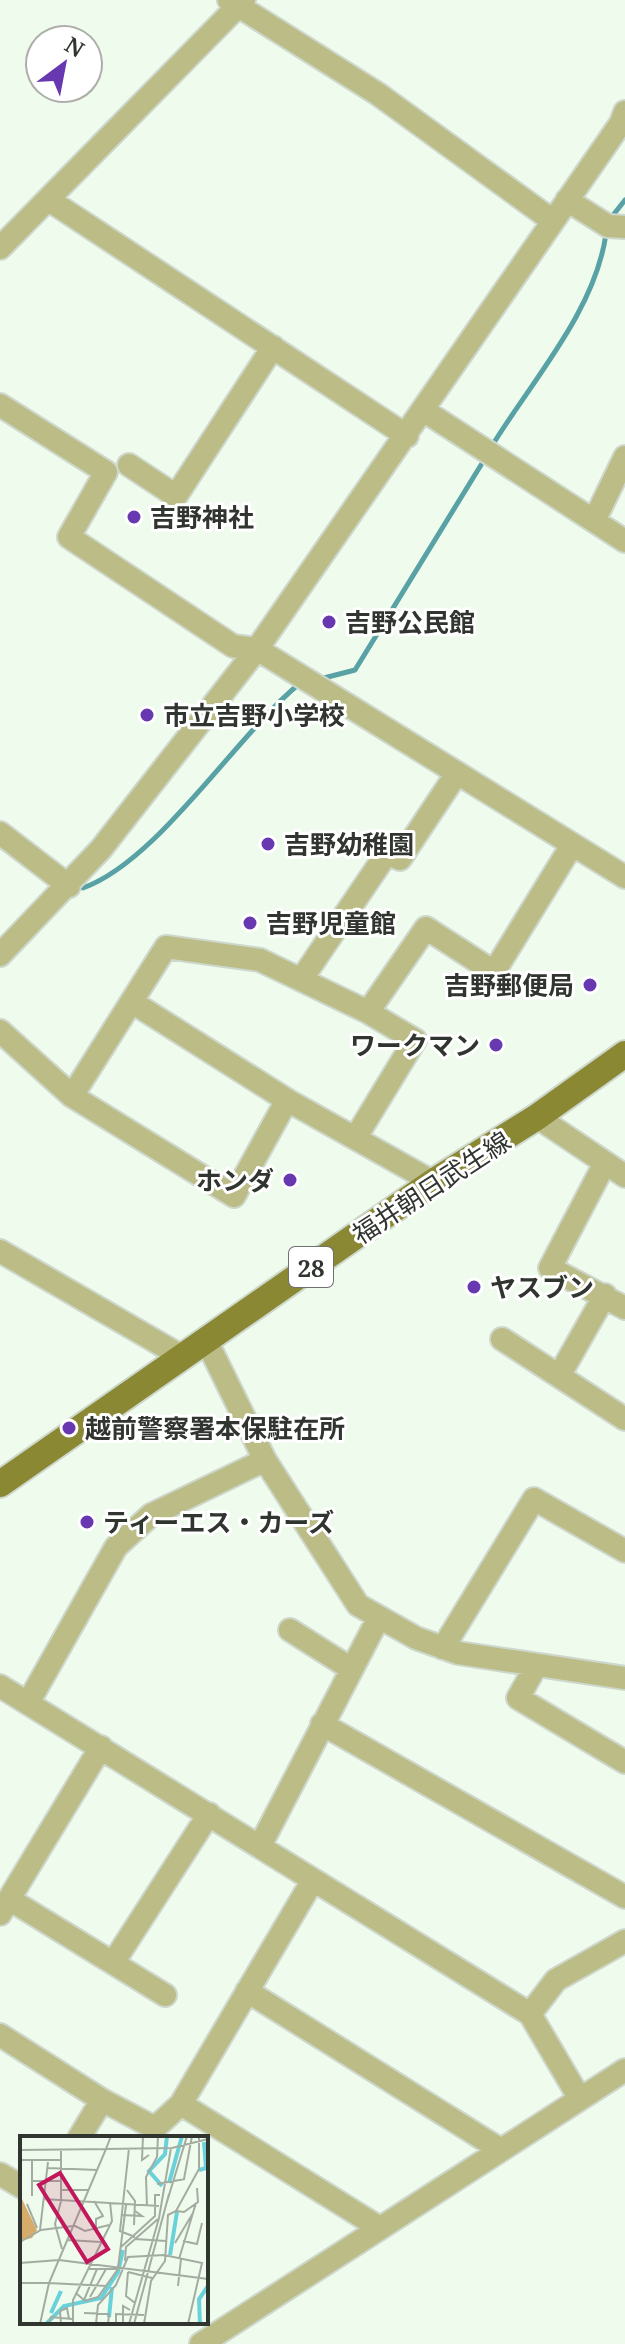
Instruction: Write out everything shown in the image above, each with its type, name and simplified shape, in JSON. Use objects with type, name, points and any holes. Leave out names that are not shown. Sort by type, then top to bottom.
[{"type":"main road","name":"福井朝日武生線","points":[[0,1484],[433,1182],[537,1117],[625,1054]]},
{"type":"street","points":[[0,248],[237,2],[378,94],[553,221]]},
{"type":"street","points":[[0,955],[69,886],[257,649],[407,436],[621,123],[625,112]]},
{"type":"street","points":[[49,200],[407,436]]},
{"type":"street","points":[[567,200],[608,226],[625,227]]},
{"type":"street","points":[[129,465],[176,496],[273,347]]},
{"type":"street","points":[[0,405],[106,472],[69,537],[233,646],[257,649],[625,877]]},
{"type":"street","points":[[423,410],[625,541]]},
{"type":"street","points":[[594,521],[625,457]]},
{"type":"street","points":[[301,980],[387,853],[400,859],[457,773]]},
{"type":"street","points":[[0,833],[69,886]]},
{"type":"street","points":[[368,1012],[426,928],[494,972],[572,845]]},
{"type":"street","points":[[72,1096],[166,947],[260,960],[368,1012],[415,1040],[356,1137]]},
{"type":"street","points":[[132,1002],[287,1100],[433,1182]]},
{"type":"street","points":[[0,1031],[72,1096],[234,1196],[287,1100]]},
{"type":"street","points":[[537,1117],[625,1176]]},
{"type":"street","points":[[605,1163],[550,1268],[625,1308]]},
{"type":"street","points":[[0,1251],[181,1356]]},
{"type":"street","points":[[559,1376],[605,1295]]},
{"type":"street","points":[[502,1339],[625,1419]]},
{"type":"street","points":[[206,1340],[265,1460],[358,1605],[378,1619],[443,1648],[536,1666],[625,1678]]},
{"type":"street","points":[[265,1460],[151,1515],[116,1547],[11,1698],[101,1747],[530,2014],[580,2099]]},
{"type":"street","points":[[443,1648],[534,1499],[625,1551]]},
{"type":"street","points":[[260,1846],[378,1619]]},
{"type":"street","points":[[290,1630],[350,1668]]},
{"type":"street","points":[[536,1666],[518,1698],[625,1762]]},
{"type":"street","points":[[322,1724],[625,1897]]},
{"type":"street","points":[[101,1747],[4,1907],[113,1963],[165,1995]]},
{"type":"street","points":[[113,1963],[209,1814]]},
{"type":"street","points":[[0,2035],[102,2100],[155,2128],[181,2104],[313,1880]]},
{"type":"street","points":[[530,2014],[556,1980],[625,1941]]},
{"type":"street","points":[[247,1991],[501,2150]]},
{"type":"street","points":[[201,2344],[580,2099],[620,2081]]},
{"type":"street","points":[[80,2136],[102,2100]]},
{"type":"street","points":[[181,2104],[380,2228]]},
{"type":"street","points":[[0,2174],[20,2186]]},
{"type":"waterway","points":[[610,219],[625,200]]},
{"type":"waterway","points":[[495,441],[577,316],[600,262],[606,234]]},
{"type":"waterway","points":[[320,679],[355,670],[481,465]]},
{"type":"waterway","points":[[83,888],[111,874],[167,826],[274,707],[299,684]]},
{"type":"place","name":"吉野神社","points":[[134,517]]},
{"type":"place","name":"吉野公民館","points":[[329,622]]},
{"type":"place","name":"市立吉野小学校","points":[[147,715]]},
{"type":"place","name":"吉野幼稚園","points":[[268,844]]},
{"type":"place","name":"吉野児童館","points":[[250,923]]},
{"type":"place","name":"吉野郵便局","points":[[590,985]]},
{"type":"place","name":"ワークマン","points":[[496,1045]]},
{"type":"place","name":"ホンダ","points":[[290,1180]]},
{"type":"place","name":"ヤスブン","points":[[474,1287]]},
{"type":"place","name":"越前警察署本保駐在所","points":[[69,1428]]},
{"type":"place","name":"ティーエス・カーズ","points":[[87,1522]]}]
